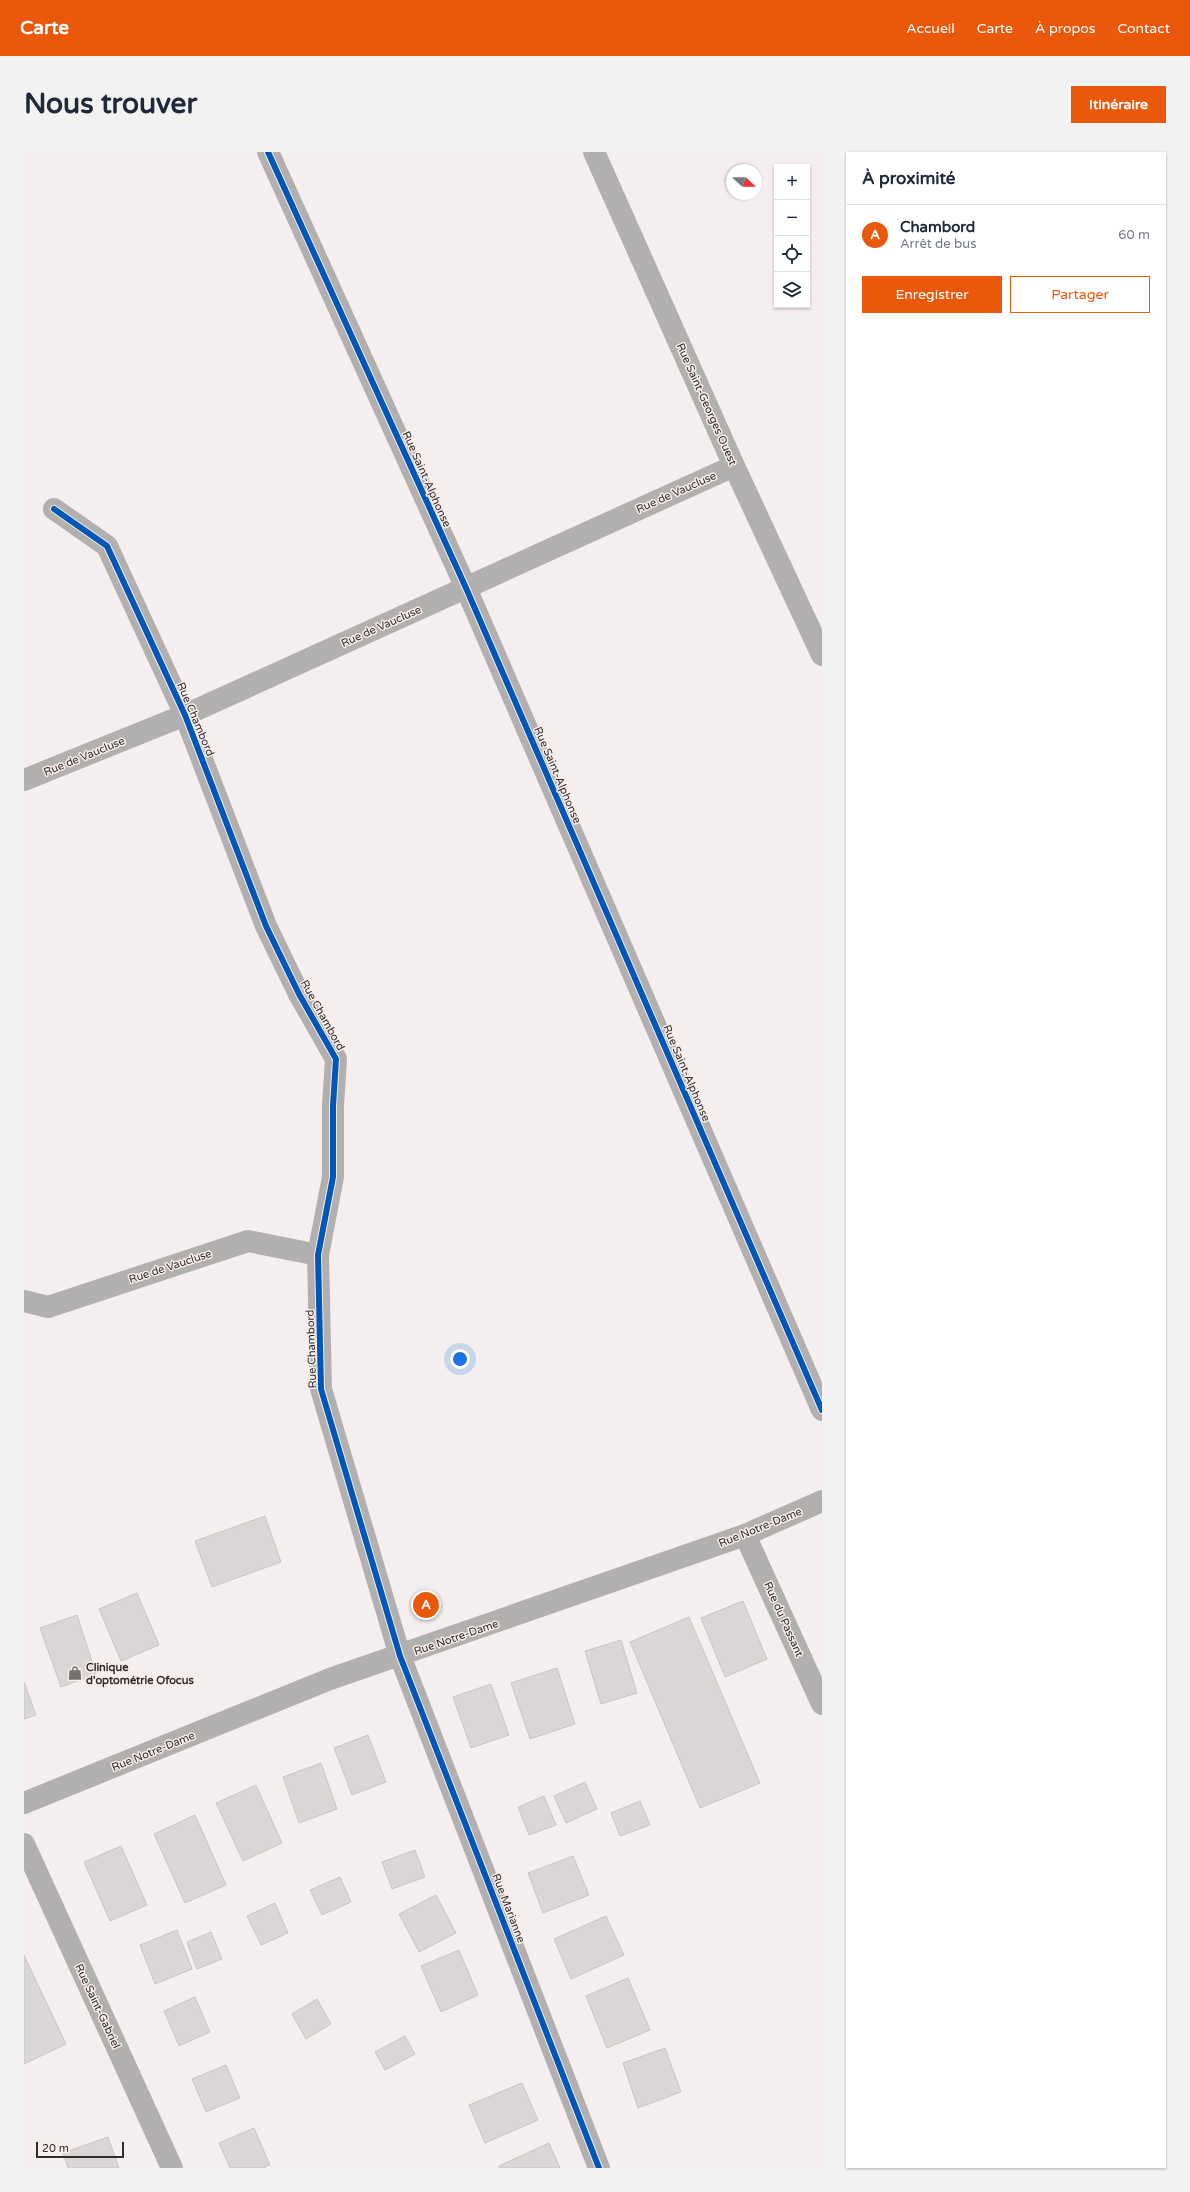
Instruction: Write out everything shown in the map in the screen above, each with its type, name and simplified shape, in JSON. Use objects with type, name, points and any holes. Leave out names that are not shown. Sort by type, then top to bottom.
[{"type":"street","name":"Rue Saint-Alphonse","points":[[268,152],[466,588],[822,1410]]},
{"type":"street","name":"Rue Saint-Georges Ouest","points":[[594,152],[734,466],[822,655]]},
{"type":"street","name":"Rue de Vaucluse","points":[[24,780],[185,715],[734,466]]},
{"type":"street","name":"Rue Chambord","points":[[54,509],[107,546],[185,715],[266,926],[299,994],[336,1059],[333,1106],[333,1177],[318,1255],[321,1389],[400,1656]]},
{"type":"street","name":"Rue de Vaucluse","points":[[24,1301],[48,1307],[248,1241],[318,1255]]},
{"type":"street","name":"Rue Notre-Dame","points":[[24,1803],[330,1679],[746,1535],[822,1501]]},
{"type":"street","name":"Rue du Passant","points":[[746,1535],[822,1704]]},
{"type":"street","name":"Rue Marianne","points":[[400,1656],[599,2168]]},
{"type":"street","name":"Rue Saint-Gabriel","points":[[24,1844],[172,2168]]},
{"type":"building","points":[[265,1516],[281,1562],[212,1587],[195,1541]]},
{"type":"building","points":[[137,1593],[159,1645],[121,1661],[99,1609]]},
{"type":"building","points":[[743,1601],[767,1659],[725,1677],[701,1618]]},
{"type":"building","points":[[77,1615],[96,1674],[61,1687],[40,1628]]},
{"type":"building","points":[[689,1617],[760,1783],[700,1808],[630,1642]]},
{"type":"building","points":[[621,1640],[637,1693],[601,1704],[585,1651]]},
{"type":"building","points":[[557,1668],[575,1724],[530,1739],[511,1683]]},
{"type":"building","points":[[24,1682],[36,1715],[24,1719]]},
{"type":"building","points":[[491,1684],[509,1735],[471,1748],[453,1697]]},
{"type":"building","points":[[368,1735],[386,1782],[352,1795],[334,1748]]},
{"type":"building","points":[[321,1763],[337,1809],[299,1823],[283,1777]]},
{"type":"building","points":[[585,1782],[597,1809],[566,1823],[554,1796]]},
{"type":"building","points":[[256,1785],[282,1843],[243,1861],[216,1803]]},
{"type":"building","points":[[544,1796],[556,1825],[529,1835],[518,1807]]},
{"type":"building","points":[[640,1801],[650,1825],[620,1836],[611,1813]]},
{"type":"building","points":[[195,1815],[226,1885],[185,1903],[154,1834]]},
{"type":"building","points":[[121,1846],[147,1905],[110,1921],[84,1862]]},
{"type":"building","points":[[415,1850],[425,1877],[392,1889],[382,1862]]},
{"type":"building","points":[[573,1856],[589,1895],[543,1913],[528,1873]]},
{"type":"building","points":[[340,1877],[351,1902],[322,1915],[310,1890]]},
{"type":"building","points":[[436,1895],[456,1933],[419,1952],[399,1914]]},
{"type":"building","points":[[275,1903],[288,1933],[261,1945],[247,1916]]},
{"type":"building","points":[[606,1916],[624,1955],[571,1979],[554,1939]]},
{"type":"building","points":[[177,1930],[192,1969],[155,1984],[140,1945]]},
{"type":"building","points":[[211,1932],[222,1959],[197,1969],[187,1942]]},
{"type":"building","points":[[459,1950],[478,1995],[441,2012],[421,1966]]},
{"type":"building","points":[[24,1955],[66,2044],[24,2064]]},
{"type":"building","points":[[628,1978],[650,2030],[607,2048],[586,1996]]},
{"type":"building","points":[[195,1997],[210,2032],[179,2046],[164,2011]]},
{"type":"building","points":[[317,1999],[331,2024],[306,2039],[292,2014]]},
{"type":"building","points":[[405,2036],[415,2054],[385,2070],[375,2052]]},
{"type":"building","points":[[665,2048],[681,2092],[638,2108],[623,2063]]},
{"type":"building","points":[[226,2065],[240,2098],[206,2112],[192,2079]]},
{"type":"building","points":[[522,2083],[538,2120],[485,2143],[469,2105]]},
{"type":"building","points":[[254,2128],[270,2165],[263,2168],[230,2168],[219,2143]]},
{"type":"building","points":[[108,2137],[119,2168],[68,2168],[63,2153]]},
{"type":"building","points":[[549,2143],[560,2168],[499,2168],[499,2166]]},
{"type":"cycle path","points":[[268,152],[466,588],[822,1410]]},
{"type":"cycle path","points":[[54,509],[107,546],[185,715],[266,926],[299,994],[336,1059],[333,1106],[333,1177],[318,1255],[321,1389],[400,1656],[599,2168]]},
{"type":"place","name":"Chambord","points":[[426,1605]]},
{"type":"place","name":"Clinique d'optométrie Ofocus","points":[[75,1673]]}]
